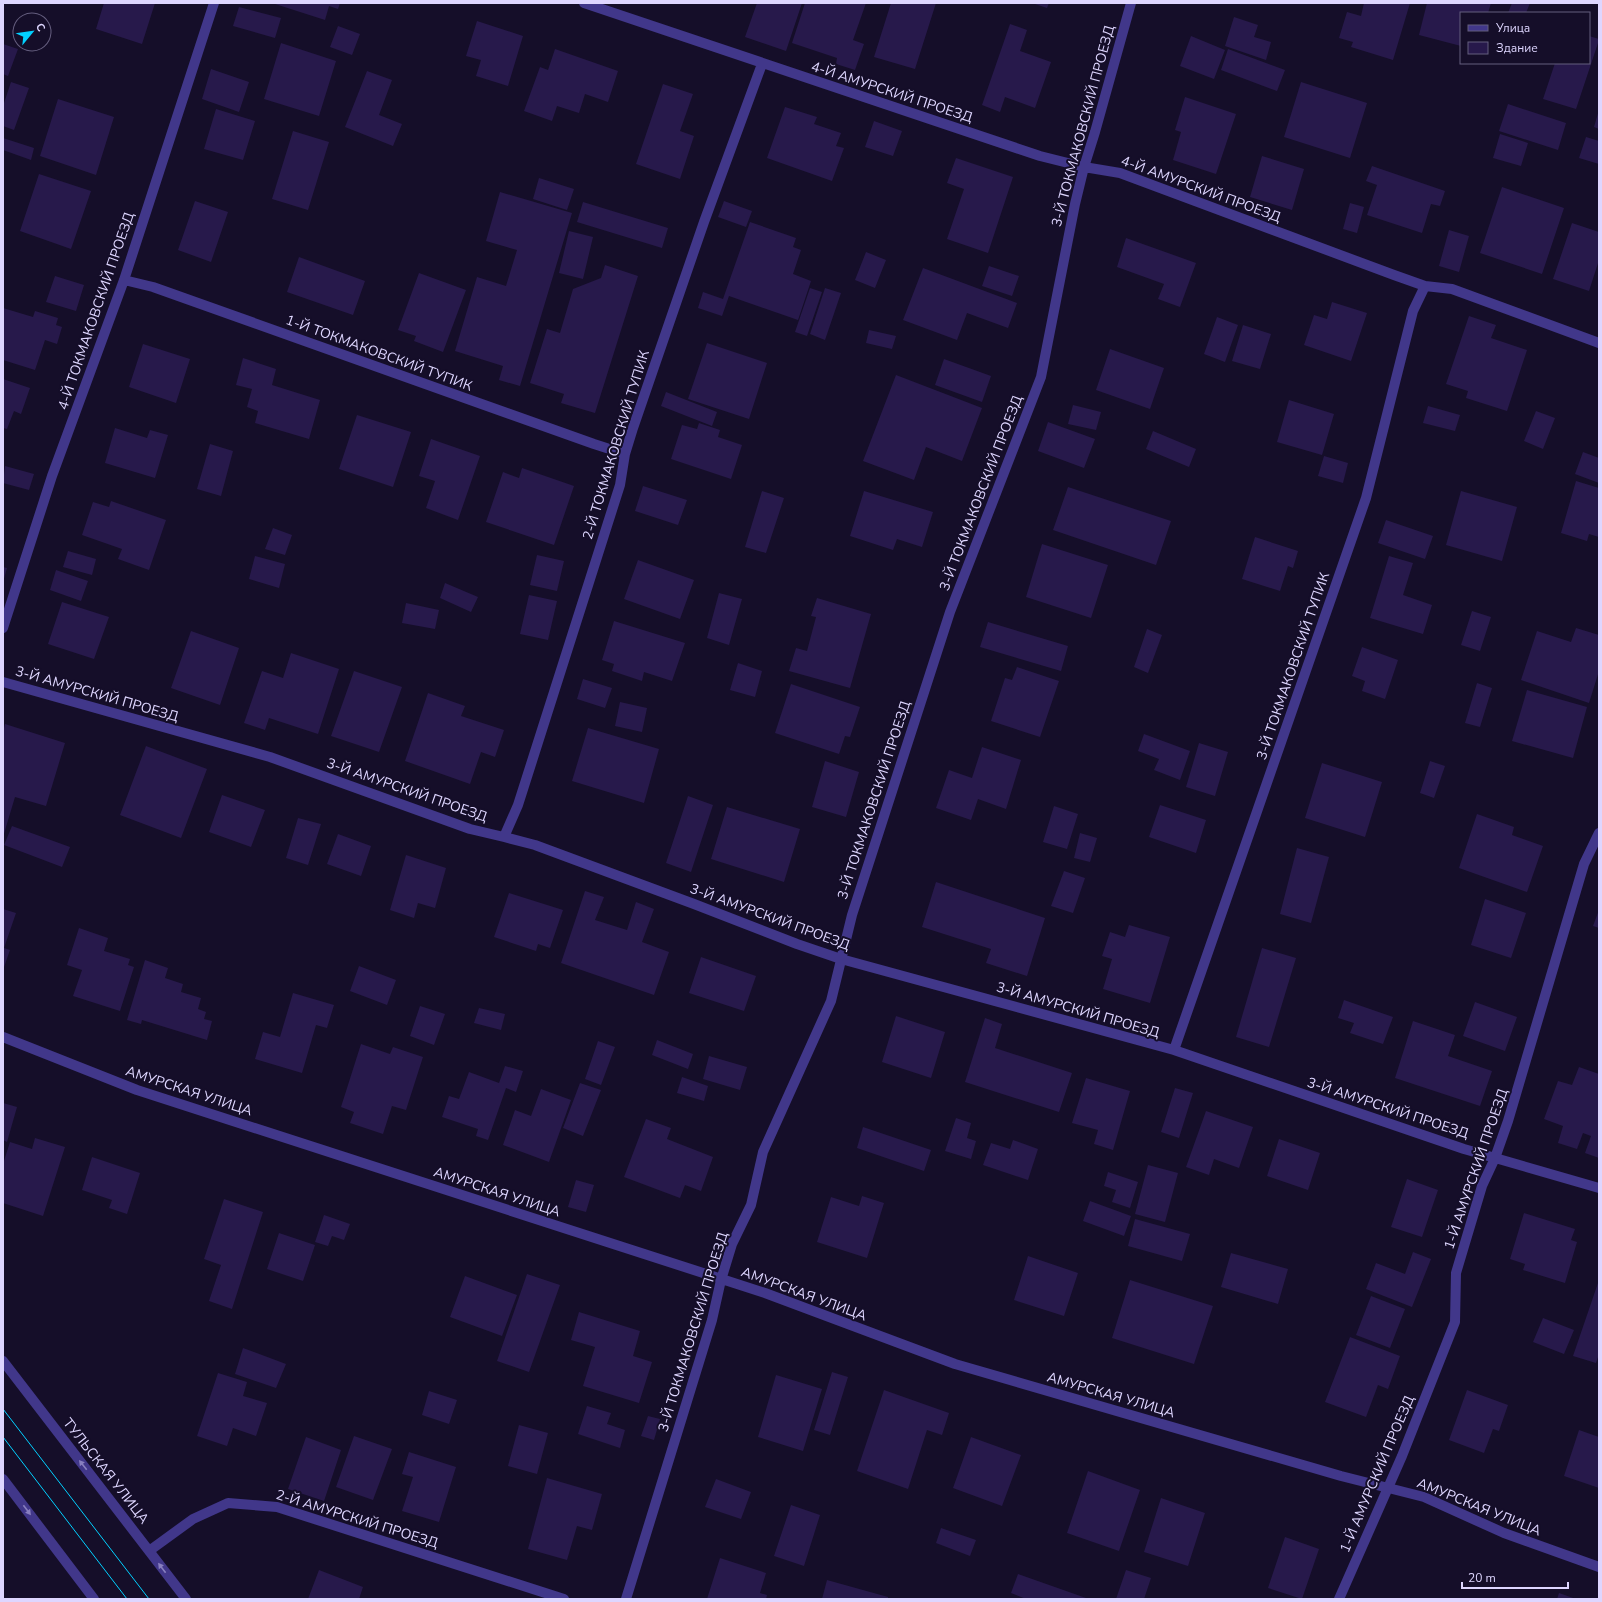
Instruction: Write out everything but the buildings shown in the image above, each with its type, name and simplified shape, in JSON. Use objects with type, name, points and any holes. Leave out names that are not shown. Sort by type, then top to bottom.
[{"type":"street","name":"4-Й ТОКМАКОВСКИЙ ПРОЕЗД","points":[[3,628],[52,476],[124,280],[214,3]]},
{"type":"street","name":"4-Й АМУРСКИЙ ПРОЕЗД","points":[[584,3],[762,64],[1040,156],[1084,167],[1120,173],[1425,286],[1452,289],[1599,343]]},
{"type":"street","name":"3-Й ТОКМАКОВСКИЙ ПРОЕЗД","points":[[626,1599],[712,1320],[721,1280],[732,1244],[751,1205],[763,1152],[831,1001],[852,915],[950,612],[1041,377],[1074,204],[1131,3]]},
{"type":"street","name":"2-Й ТОКМАКОВСКИЙ ТУПИК","points":[[504,836],[518,805],[620,485],[625,454],[704,222],[762,64]]},
{"type":"street","name":"1-Й ТОКМАКОВСКИЙ ТУПИК","points":[[124,280],[153,288],[625,454]]},
{"type":"street","name":"3-Й ТОКМАКОВСКИЙ ТУПИК","points":[[1174,1050],[1366,498],[1413,311],[1425,286]]},
{"type":"street","name":"3-Й АМУРСКИЙ ПРОЕЗД","points":[[3,682],[270,757],[470,829],[504,836],[535,845],[797,944],[841,959],[1174,1050],[1464,1149],[1599,1188]]},
{"type":"street","name":"1-Й АМУРСКИЙ ПРОЕЗД","points":[[1339,1599],[1402,1456],[1455,1322],[1456,1273],[1482,1186],[1495,1158],[1508,1121],[1584,864],[1599,833]]},
{"type":"street","name":"АМУРСКАЯ УЛИЦА","points":[[3,1037],[137,1090],[765,1293],[955,1364],[1341,1476],[1424,1497],[1504,1533],[1599,1567]]},
{"type":"street","name":"ТУЛЬСКАЯ УЛИЦА","points":[[3,1361],[186,1599]]},
{"type":"street","points":[[3,1479],[94,1599]]},
{"type":"street","name":"2-Й АМУРСКИЙ ПРОЕЗД","points":[[149,1551],[193,1519],[228,1503],[277,1506],[564,1599]]},
{"type":"tram line","points":[[3,1409],[149,1599]]},
{"type":"tram line","points":[[3,1437],[127,1599]]}]
